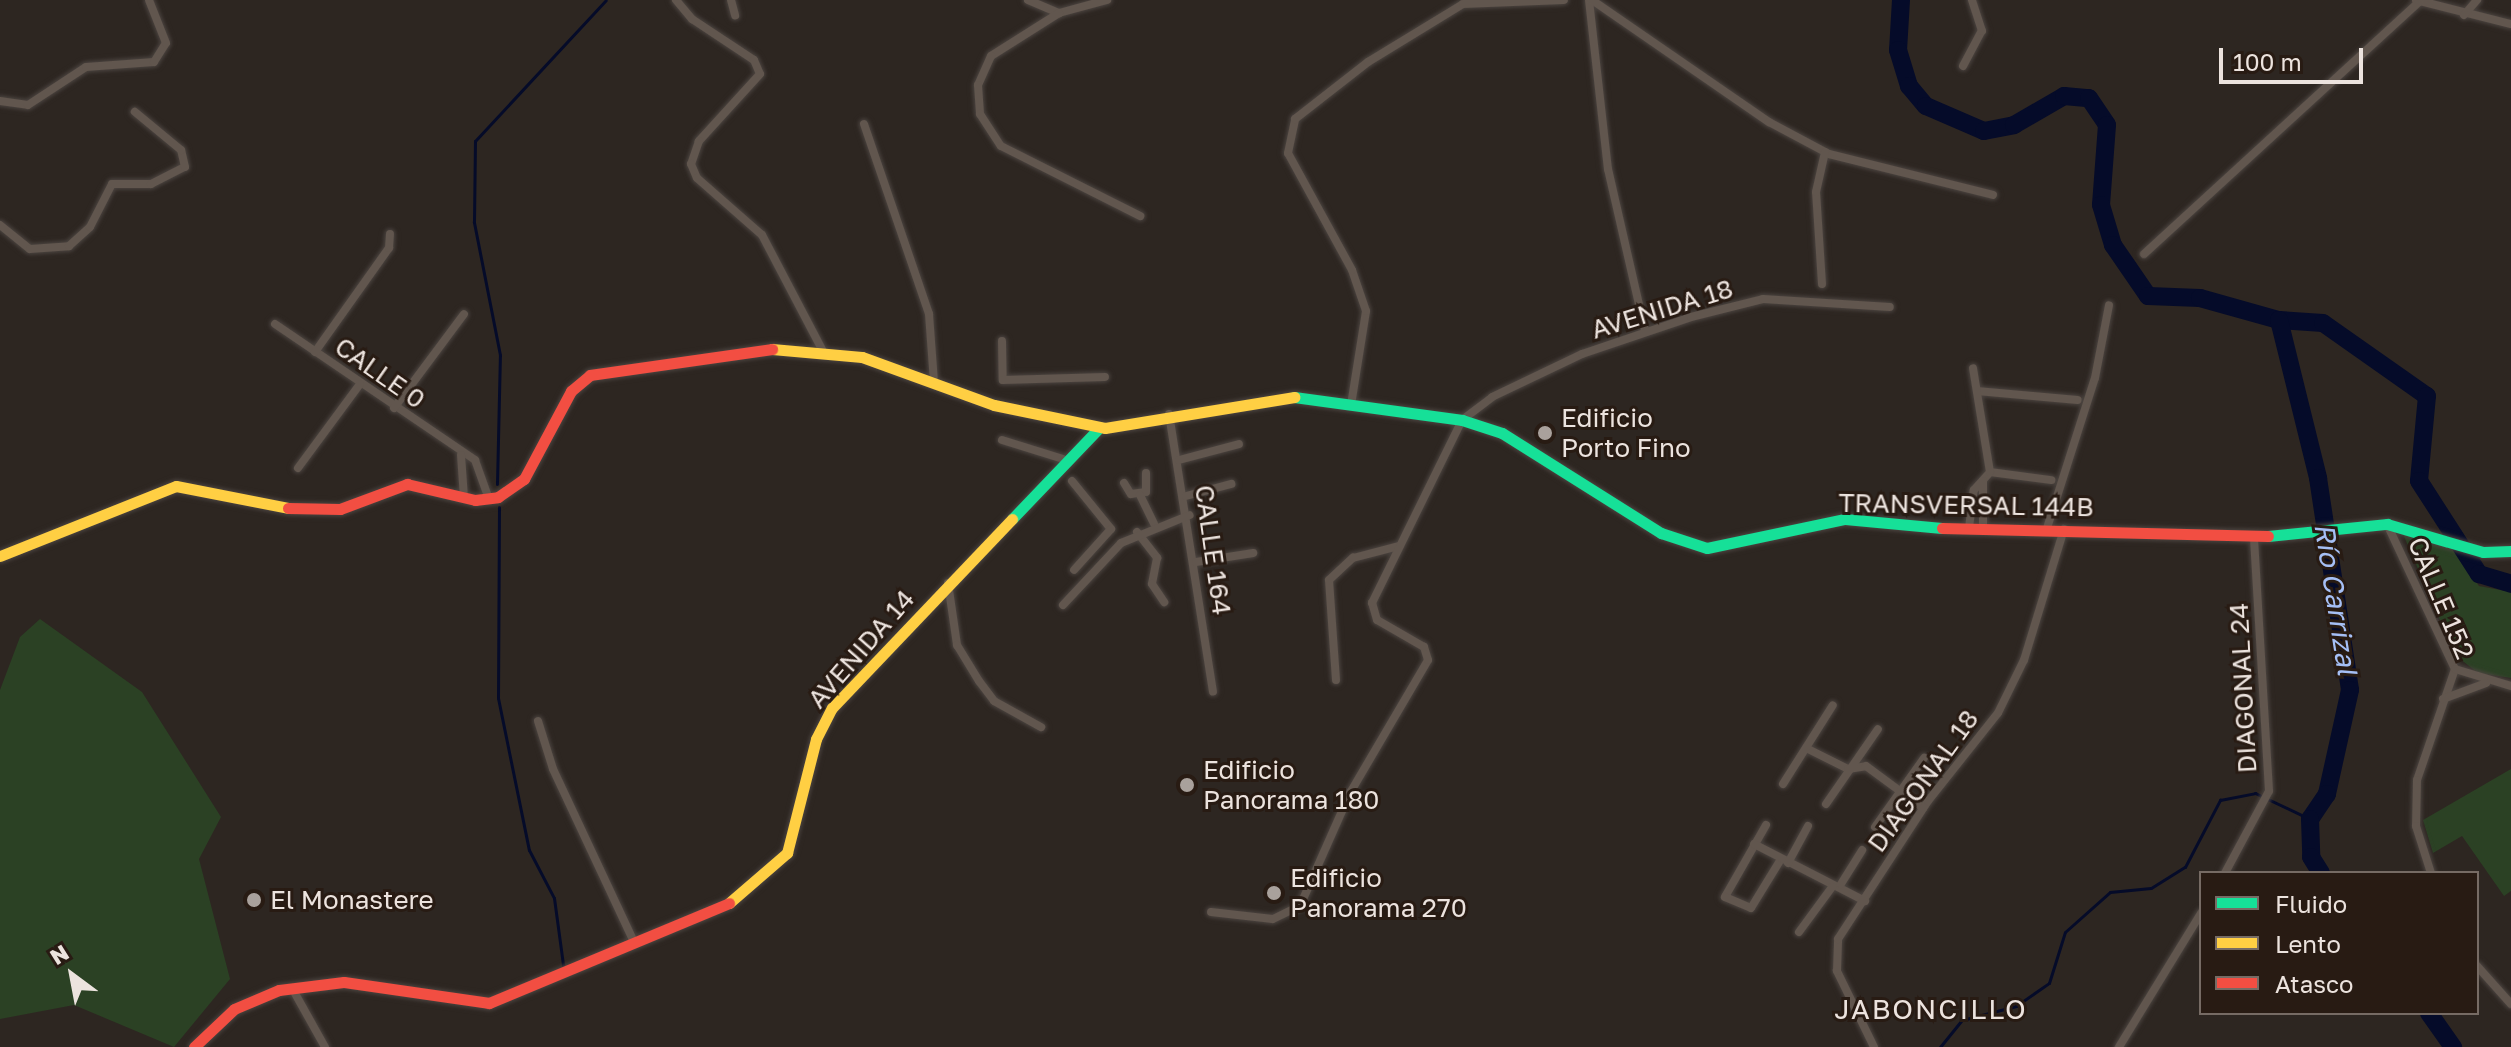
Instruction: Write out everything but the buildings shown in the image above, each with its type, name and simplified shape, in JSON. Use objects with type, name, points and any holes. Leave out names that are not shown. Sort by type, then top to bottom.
[{"type":"street","points":[[0,101],[28,105],[86,67],[154,62],[166,43],[149,0]]},
{"type":"street","points":[[676,0],[754,60],[760,74],[699,141],[691,164],[697,178],[762,235],[823,351]]},
{"type":"street","points":[[731,0],[735,15]]},
{"type":"street","points":[[1028,0],[1059,13]]},
{"type":"street","points":[[1107,0],[1059,13],[991,56],[978,85],[980,114],[1001,146],[1140,216]]},
{"type":"street","points":[[1351,405],[1366,311],[1352,270],[1288,153],[1295,119],[1368,62],[1463,4],[1564,0]]},
{"type":"street","points":[[1590,0],[1825,152],[1993,195]]},
{"type":"street","points":[[1590,0],[1608,169],[1645,330]]},
{"type":"street","points":[[1963,66],[1982,31],[1972,0]]},
{"type":"street","points":[[2464,15],[2477,0]]},
{"type":"street","points":[[2144,254],[2418,1],[2464,15],[2511,24]]},
{"type":"street","points":[[0,225],[30,249],[69,246],[90,227],[112,184],[151,184],[185,167],[181,150],[135,112]]},
{"type":"street","points":[[864,124],[929,314],[934,382]]},
{"type":"street","points":[[1822,284],[1816,192],[1825,152]]},
{"type":"street","points":[[315,352],[389,248],[390,234]]},
{"type":"street","name":"AVENIDA 18","points":[[1462,420],[1492,397],[1645,330],[1763,299],[1890,307]]},
{"type":"street","points":[[2047,528],[2095,378],[2109,305]]},
{"type":"street","points":[[394,408],[464,314]]},
{"type":"street","name":"CALLE 0","points":[[275,324],[482,470],[489,499]]},
{"type":"street","points":[[1002,341],[1003,380],[1105,377]]},
{"type":"street","name":"TRANSVERSAL 144B","points":[[489,499],[524,479],[571,391],[590,375],[717,355],[823,351],[934,382],[994,405],[1100,427],[1288,396],[1462,420],[1502,433],[1577,486],[1661,533],[1707,548],[1845,519],[1969,528],[2047,528],[2254,537],[2333,533],[2387,524],[2473,549],[2511,551]]},
{"type":"street","points":[[1969,528],[1974,490],[1990,472],[1973,368]]},
{"type":"street","points":[[298,468],[360,384]]},
{"type":"street","points":[[1977,391],[2078,400]]},
{"type":"street","name":"CALLE 164","points":[[1169,414],[1190,515],[1213,692]]},
{"type":"street","points":[[1211,912],[1273,919],[1300,906],[1350,793],[1428,660],[1424,647],[1377,620],[1372,609],[1399,546],[1462,420]]},
{"type":"street","name":"AVENIDA 14","points":[[194,1047],[243,1004],[292,988],[385,985],[489,1003],[634,942],[715,912],[777,869],[832,708],[1063,459],[1100,427]]},
{"type":"street","points":[[1002,440],[1063,459]]},
{"type":"street","points":[[1179,460],[1239,444]]},
{"type":"street","points":[[461,455],[464,498]]},
{"type":"street","points":[[1990,472],[2051,480]]},
{"type":"street","points":[[1140,495],[1149,489],[1146,473]]},
{"type":"street","points":[[1072,481],[1111,529],[1077,567],[1090,574]]},
{"type":"street","points":[[1983,481],[1983,528]]},
{"type":"street","points":[[1124,483],[1140,495],[1154,524]]},
{"type":"street","points":[[0,556],[21,553],[176,486],[261,508],[340,509],[407,484],[464,498],[489,499]]},
{"type":"street","points":[[1186,496],[1231,484]]},
{"type":"street","points":[[1063,605],[1090,574],[1137,532],[1154,524],[1190,515]]},
{"type":"street","name":"CALLE 152","points":[[2387,524],[2455,669],[2415,790],[2416,826],[2430,871]]},
{"type":"street","name":"DIAGONAL 18","points":[[1874,1047],[1834,959],[1838,939],[1923,808],[2011,687],[2065,529]]},
{"type":"street","points":[[1137,532],[1157,558],[1152,584],[1164,602]]},
{"type":"street","name":"DIAGONAL 24","points":[[2226,871],[2269,791],[2254,537]]},
{"type":"street","points":[[1336,680],[1329,580],[1353,558],[1399,546]]},
{"type":"street","points":[[1196,562],[1253,553]]},
{"type":"street","points":[[947,582],[957,645],[979,681],[994,701],[1041,727]]},
{"type":"street","points":[[2455,669],[2486,683],[2511,686]]},
{"type":"street","points":[[2443,699],[2486,683]]},
{"type":"street","points":[[1783,784],[1833,705]]},
{"type":"street","points":[[538,721],[553,769],[634,942]]},
{"type":"street","points":[[1826,804],[1878,729]]},
{"type":"street","points":[[1806,748],[1848,769],[1866,766],[1923,808]]},
{"type":"street","points":[[1875,827],[1924,758]]},
{"type":"street","points":[[1766,825],[1724,894],[1747,909],[1808,826]]},
{"type":"street","points":[[1754,844],[1865,901]]},
{"type":"street","points":[[1799,932],[1862,850]]},
{"type":"street","points":[[2119,1047],[2199,916]]},
{"type":"street","points":[[2479,968],[2511,1004]]},
{"type":"street","points":[[292,988],[325,1047]]},
{"type":"green space","points":[[2403,534],[2452,548],[2479,586],[2511,592],[2511,678],[2478,673],[2455,655]]},
{"type":"green space","points":[[40,619],[142,692],[221,817],[199,859],[230,979],[174,1047],[74,1005],[0,1019],[0,690],[20,637]]},
{"type":"green space","points":[[2511,769],[2511,891],[2504,896],[2462,836],[2433,853],[2423,820]]},
{"type":"waterway","points":[[497,484],[500,355],[474,222],[475,141],[606,0]]},
{"type":"waterway","points":[[1901,0],[1898,50],[1909,86],[1926,106],[1984,131],[2014,125],[2064,96],[2089,98],[2107,125],[2101,205],[2113,245],[2148,296],[2200,298],[2279,320],[2323,323],[2427,396],[2419,481],[2479,574],[2511,584]]},
{"type":"waterway","name":"Río Carrizal","points":[[2279,320],[2318,478],[2350,690],[2327,794],[2310,819],[2311,857],[2320,871]]},
{"type":"waterway","points":[[499,507],[498,698],[529,850],[554,898],[563,965]]},
{"type":"waterway","points":[[1940,1047],[1962,1020],[2016,1006],[2049,983],[2065,932],[2110,892],[2151,888],[2185,867],[2220,800],[2255,793],[2310,819]]},
{"type":"waterway","name":"Río Carrizal","points":[[2430,1015],[2453,1047]]},
{"type":"traffic: fast","points":[[1294,397],[1462,420],[1502,433],[1661,533],[1707,548],[1845,519],[1942,528]]},
{"type":"traffic: fast","points":[[1012,519],[1100,427]]},
{"type":"traffic: fast","points":[[2268,536],[2387,524],[2483,552],[2511,551]]},
{"type":"traffic: slow","points":[[772,349],[862,357],[994,405],[1105,428],[1294,397]]},
{"type":"traffic: slow","points":[[0,556],[176,486],[288,508]]},
{"type":"traffic: slow","points":[[729,903],[787,853],[816,739],[832,708],[1012,519]]},
{"type":"traffic: jam","points":[[288,508],[340,509],[407,484],[475,500],[498,497],[524,479],[571,391],[590,375],[772,349]]},
{"type":"traffic: jam","points":[[1942,528],[2268,536]]},
{"type":"traffic: jam","points":[[194,1047],[234,1009],[279,990],[344,982],[489,1003],[729,903]]},
{"type":"place","name":"Edificio Porto Fino","points":[[1545,433]]},
{"type":"place","name":"Edificio Panorama 180","points":[[1187,785]]},
{"type":"place","name":"Edificio Panorama 270","points":[[1274,893]]},
{"type":"place","name":"El Monastere","points":[[254,900]]},
{"type":"district","name":"JABONCILLO","points":[[1931,1009]]}]
